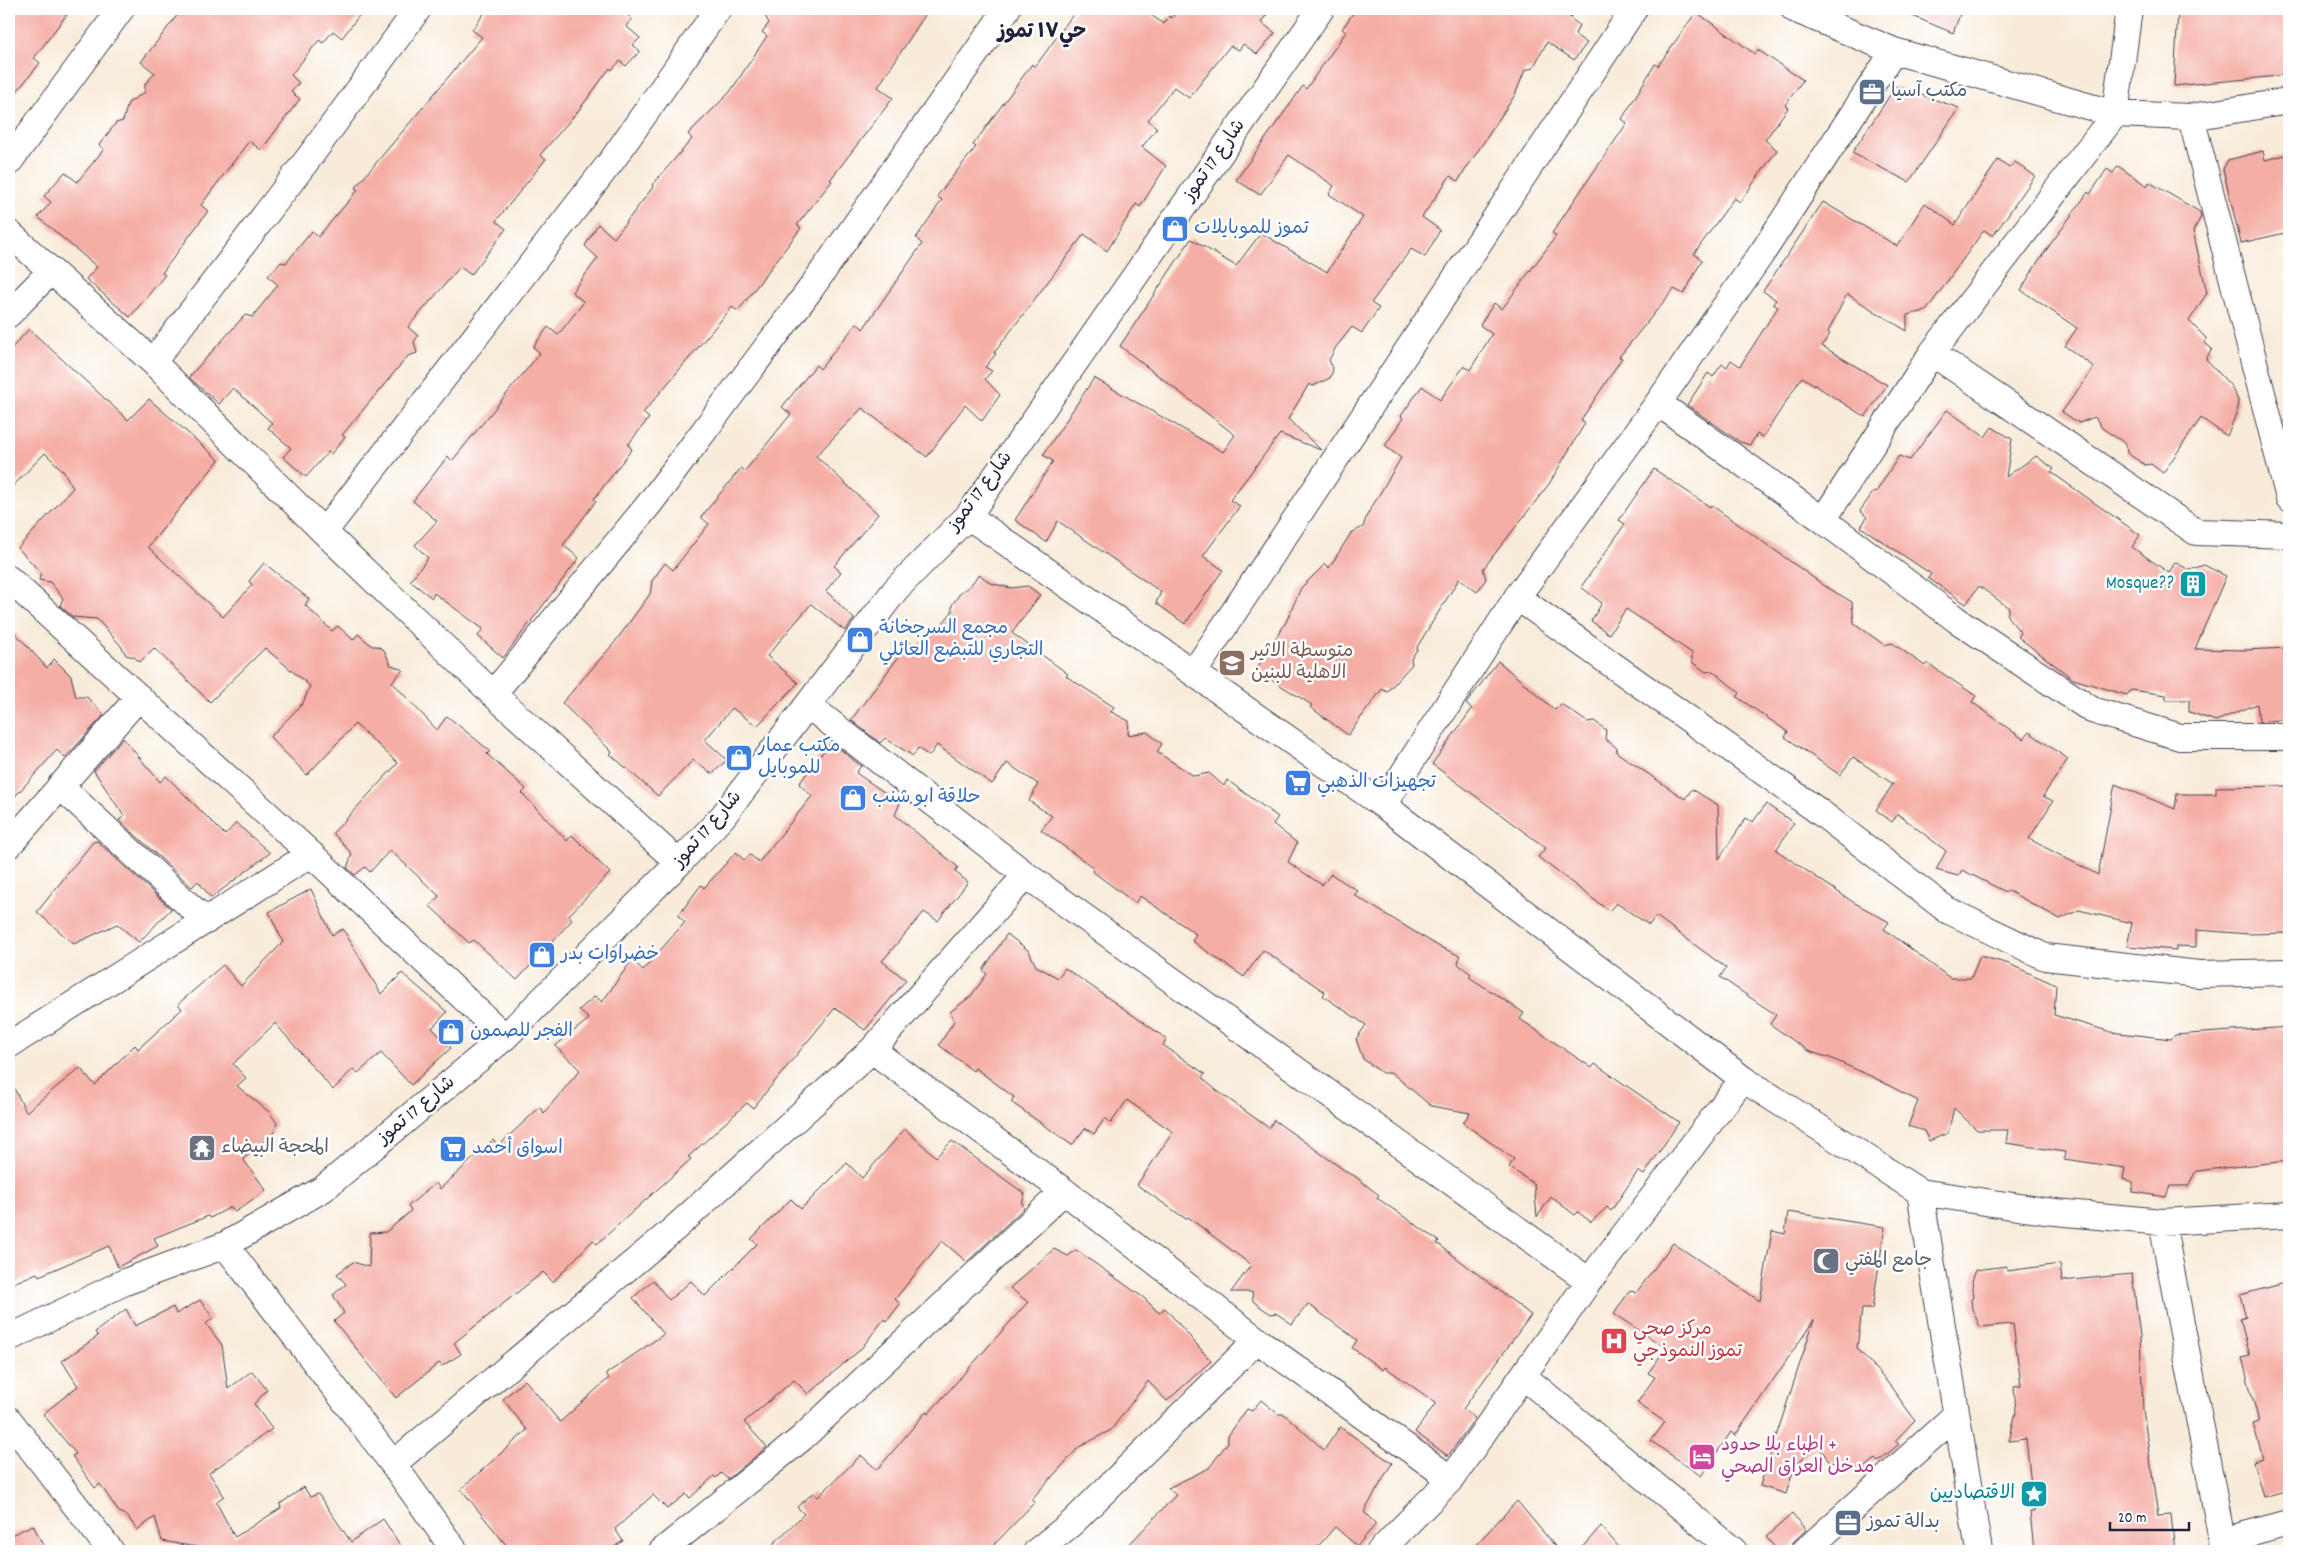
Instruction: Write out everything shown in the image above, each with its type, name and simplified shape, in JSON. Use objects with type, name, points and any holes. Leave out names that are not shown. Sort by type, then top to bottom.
[{"type":"street","points":[[9,162],[121,9]]},
{"type":"street","points":[[153,362],[311,155],[418,9]]},
{"type":"street","points":[[324,532],[613,159],[718,9]]},
{"type":"street","points":[[493,694],[650,503],[797,307],[1007,9]]},
{"type":"street","name":"شارع 17 تموز","points":[[9,1338],[125,1282],[225,1245],[323,1189],[505,1037],[679,863],[723,816],[809,706],[896,589],[968,516],[1321,9]]},
{"type":"street","points":[[1194,672],[1634,9]]},
{"type":"street","points":[[1794,9],[1894,51],[2115,114],[2191,117],[2289,101]]},
{"type":"street","points":[[1824,520],[1932,353],[2115,114],[2129,9]]},
{"type":"street","points":[[1383,806],[1517,597],[1658,403],[1764,250],[1894,51]]},
{"type":"street","points":[[2191,117],[2289,498]]},
{"type":"street","points":[[9,233],[153,362],[324,532],[493,694],[679,863]]},
{"type":"street","points":[[9,314],[51,271]]},
{"type":"street","points":[[1932,353],[2196,532],[2289,535]]},
{"type":"street","points":[[1658,403],[1824,520],[1957,620],[2092,710],[2180,738],[2289,737]]},
{"type":"street","points":[[968,516],[1194,672],[1383,806],[1743,1078],[1920,1192],[2045,1211],[2162,1222],[2289,1215]]},
{"type":"street","points":[[9,579],[311,854],[505,1037]]},
{"type":"street","points":[[1517,597],[1821,814],[1947,910],[2045,957],[2199,974],[2289,972]]},
{"type":"street","points":[[9,845],[139,697]]},
{"type":"street","points":[[809,706],[1026,875],[1589,1281]]},
{"type":"street","points":[[60,786],[206,921]]},
{"type":"street","points":[[12,1038],[206,921],[311,854]]},
{"type":"street","points":[[393,1464],[674,1229],[872,1050],[1026,875]]},
{"type":"street","points":[[872,1050],[1064,1191],[1257,1340],[1451,1479]]},
{"type":"street","points":[[1380,1551],[1451,1479],[1589,1281],[1743,1078]]},
{"type":"street","points":[[662,1551],[802,1438],[1064,1191]]},
{"type":"street","points":[[1920,1192],[1979,1551]]},
{"type":"street","points":[[2162,1222],[2223,1546],[2289,1523]]},
{"type":"street","points":[[225,1245],[393,1464],[455,1551]]},
{"type":"street","points":[[1037,1551],[1072,1522],[1257,1340]]},
{"type":"street","points":[[1523,1376],[1734,1551]]},
{"type":"street","points":[[1805,1551],[1956,1415]]},
{"type":"street","points":[[9,1420],[112,1551]]},
{"type":"building","points":[[9,9],[71,9],[34,58],[40,63],[9,101]]},
{"type":"building","points":[[182,9],[364,9],[342,38],[333,31],[323,43],[319,40],[291,75],[299,83],[291,92],[300,99],[261,150],[249,141],[201,205],[208,211],[162,273],[165,275],[130,317],[86,279],[97,267],[38,217],[51,202],[44,196],[65,172],[77,182],[104,149],[99,145],[116,123],[123,121],[128,103],[145,92],[145,84],[155,73],[141,62]]},
{"type":"building","points":[[487,9],[620,9],[632,19],[626,26],[640,38],[633,45],[640,51],[626,66],[620,61],[612,70],[610,68],[579,110],[540,155],[546,159],[496,221],[506,229],[471,275],[460,267],[408,327],[418,336],[414,342],[417,353],[408,356],[342,435],[345,437],[331,454],[328,452],[306,477],[283,457],[291,448],[268,428],[272,423],[233,388],[219,404],[189,377],[245,315],[252,317],[278,285],[268,276],[281,262],[286,263],[312,231],[318,237],[358,190],[355,188],[482,37],[472,30]]},
{"type":"building","points":[[789,9],[929,9],[878,87],[893,98],[797,225],[801,228],[738,311],[732,307],[643,413],[649,418],[628,445],[632,449],[594,499],[596,501],[563,545],[579,558],[503,658],[478,636],[483,629],[434,593],[432,598],[410,581],[428,558],[415,545],[437,521],[413,501],[448,456],[452,461],[540,353],[533,347],[548,327],[558,335],[584,302],[572,292],[598,258],[585,246],[598,224],[614,238],[653,187],[652,185],[692,139],[688,134],[730,92],[767,36],[762,32],[769,23],[763,12]]},
{"type":"building","points":[[1077,9],[1142,9],[1164,24],[1169,16],[1172,18],[1177,9],[1271,9],[1261,22],[1275,33],[1257,54],[1243,44],[1239,50],[1230,46],[1189,98],[1174,87],[1148,120],[1157,128],[1142,147],[1166,166],[1140,207],[1136,204],[1107,251],[1084,234],[994,353],[996,354],[985,367],[992,371],[985,379],[1000,395],[982,421],[965,405],[927,457],[862,408],[816,456],[878,514],[834,566],[841,572],[826,591],[854,619],[845,631],[811,604],[767,656],[798,683],[757,726],[732,708],[705,740],[727,760],[712,774],[693,760],[658,796],[610,754],[612,752],[562,703],[615,642],[650,594],[652,581],[665,563],[673,570],[709,524],[701,517],[741,468],[745,471],[791,414],[782,407],[816,365],[820,369],[857,323],[863,329],[922,244],[916,238],[942,200],[937,196],[976,147],[973,145],[1032,64],[1035,67]]},
{"type":"building","points":[[1356,9],[1575,9],[1570,18],[1579,25],[1575,35],[1587,43],[1574,60],[1547,42],[1533,68],[1525,70],[1515,95],[1458,181],[1450,176],[1422,217],[1440,230],[1425,257],[1411,249],[1371,303],[1379,308],[1362,333],[1352,327],[1336,347],[1329,360],[1333,370],[1330,378],[1313,386],[1309,384],[1288,419],[1321,450],[1280,434],[1230,500],[1240,506],[1203,556],[1223,570],[1185,624],[1156,603],[1161,592],[1058,521],[1046,542],[1015,520],[1053,461],[1043,455],[1094,378],[1223,452],[1235,435],[1120,346],[1191,239],[1236,266],[1261,233],[1327,272],[1363,217],[1329,194],[1334,186],[1289,155],[1260,195],[1236,180],[1303,86],[1306,89],[1346,32],[1342,29]]},
{"type":"building","points":[[1896,9],[1962,9],[1953,33]]},
{"type":"building","points":[[2178,9],[2289,9],[2289,70],[2278,76],[2174,86]]},
{"type":"building","points":[[1696,12],[1755,54],[1758,50],[1803,80],[1785,105],[1788,108],[1765,140],[1777,150],[1740,202],[1734,198],[1694,254],[1702,260],[1684,294],[1674,289],[1619,357],[1622,358],[1581,420],[1585,423],[1549,484],[1483,569],[1486,579],[1477,592],[1459,579],[1417,647],[1411,659],[1412,664],[1387,692],[1382,689],[1348,735],[1310,707],[1312,705],[1256,670],[1286,622],[1301,588],[1325,564],[1329,568],[1351,533],[1363,527],[1367,515],[1401,458],[1385,446],[1403,418],[1401,416],[1422,386],[1440,400],[1464,366],[1470,370],[1492,334],[1480,325],[1494,303],[1502,309],[1556,236],[1552,233],[1627,123],[1622,119],[1655,64],[1658,66]]},
{"type":"building","points":[[1896,86],[1959,108],[1909,182],[1852,153]]},
{"type":"building","points":[[2263,151],[2265,160],[2289,154],[2289,232],[2241,243],[2223,169],[2228,160]]},
{"type":"building","points":[[1998,160],[2009,168],[2015,162],[2035,176],[1993,236],[1984,230],[1926,311],[1907,315],[1907,331],[1847,294],[1828,332],[1830,334],[1822,346],[1887,385],[1865,417],[1802,377],[1763,437],[1757,434],[1750,445],[1740,442],[1687,405],[1708,373],[1713,377],[1722,364],[1727,367],[1731,360],[1740,366],[1778,307],[1773,304],[1776,300],[1763,291],[1823,202],[1897,246],[1925,203],[1955,225]]},
{"type":"building","points":[[2118,166],[2147,186],[2149,182],[2200,212],[2201,217],[2193,231],[2207,293],[2189,321],[2206,338],[2205,343],[2212,349],[2206,359],[2231,386],[2238,400],[2237,412],[2227,436],[2201,418],[2163,473],[2151,464],[2145,465],[2127,453],[2126,444],[2102,428],[2095,417],[2079,423],[2062,412],[2094,367],[2065,346],[2077,328],[2021,290],[2037,263],[2088,192],[2090,194],[2107,169],[2113,173]]},
{"type":"building","points":[[29,329],[128,420],[149,399],[219,460],[148,547],[223,617],[252,585],[249,581],[264,563],[309,599],[305,605],[332,631],[338,626],[353,640],[358,634],[372,646],[377,646],[384,650],[391,665],[403,670],[392,682],[437,730],[447,716],[490,751],[487,754],[526,789],[522,793],[567,841],[572,835],[610,873],[569,915],[572,920],[517,980],[474,940],[469,943],[430,906],[439,896],[390,850],[370,872],[365,867],[355,875],[347,868],[352,854],[333,833],[398,763],[355,724],[307,775],[270,737],[303,703],[310,686],[265,648],[210,702],[154,648],[140,662],[134,657],[126,655],[121,646],[97,619],[73,617],[60,606],[63,598],[50,582],[39,580],[41,573],[18,548],[73,488],[64,472],[45,453],[9,490],[9,351]]},
{"type":"building","points":[[1947,410],[1985,437],[1992,427],[2012,439],[2006,477],[2036,456],[2054,469],[2051,472],[2140,535],[2132,547],[2169,573],[2175,562],[2189,570],[2204,565],[2226,576],[2195,649],[2244,650],[2289,648],[2289,719],[2259,722],[2257,704],[2216,721],[2189,712],[2189,700],[2166,700],[2166,695],[2131,690],[2127,695],[2073,679],[2018,637],[2021,633],[2007,616],[2009,608],[1979,586],[1966,604],[1928,578],[1931,574],[1861,527],[1867,517],[1860,511],[1874,491],[1876,492],[1899,456],[1910,460]]},
{"type":"building","points":[[1654,469],[1710,507],[1711,505],[1825,586],[1852,602],[1854,623],[1884,645],[1892,643],[1925,666],[1927,663],[1976,696],[1972,702],[2023,739],[2029,732],[2068,759],[2043,796],[2053,801],[2029,839],[2098,875],[2115,784],[2175,809],[2177,794],[2216,794],[2216,787],[2289,786],[2289,933],[2249,934],[2196,930],[2196,947],[2176,946],[2176,950],[2127,946],[2132,923],[2079,910],[2060,919],[2007,890],[2006,892],[1962,870],[1958,876],[1936,870],[1946,851],[1898,814],[1892,822],[1876,810],[1893,784],[1853,757],[1840,775],[1785,737],[1788,732],[1737,697],[1740,693],[1713,671],[1706,672],[1692,662],[1692,653],[1626,609],[1609,634],[1591,621],[1602,603],[1581,587],[1625,524],[1619,520]]},
{"type":"building","points":[[979,574],[990,583],[1011,588],[1028,586],[1040,595],[1012,633],[1068,674],[1066,676],[1114,707],[1111,712],[1129,721],[1128,735],[1147,732],[1162,744],[1157,752],[1194,776],[1209,773],[1224,786],[1227,780],[1278,817],[1273,824],[1297,843],[1288,862],[1322,885],[1331,874],[1358,891],[1354,895],[1438,946],[1460,956],[1458,964],[1471,974],[1469,977],[1524,1013],[1520,1019],[1592,1068],[1595,1064],[1679,1122],[1644,1175],[1638,1171],[1611,1211],[1607,1207],[1591,1222],[1578,1212],[1575,1215],[1551,1197],[1537,1217],[1534,1184],[1509,1167],[1514,1159],[1463,1123],[1470,1113],[1431,1106],[1392,1073],[1382,1073],[1363,1059],[1356,1039],[1366,1025],[1323,996],[1325,992],[1263,950],[1244,977],[1192,941],[1196,934],[1140,896],[1135,903],[1092,871],[1094,868],[1041,830],[1052,816],[1029,801],[1038,784],[1007,763],[992,784],[937,745],[929,756],[918,748],[913,756],[885,738],[880,743],[851,720],[910,642],[916,648],[942,624],[952,612],[952,605],[961,592],[970,586]]},
{"type":"building","points":[[9,626],[47,668],[54,659],[71,676],[76,697],[87,697],[104,715],[65,758],[57,750],[9,803]]},
{"type":"building","points":[[1498,661],[1555,710],[1561,704],[1587,722],[1594,721],[1606,730],[1605,739],[1617,748],[1616,752],[1685,799],[1692,789],[1718,805],[1719,859],[1746,818],[1753,822],[1766,804],[1794,823],[1776,850],[1853,902],[1889,922],[1884,929],[1950,978],[1971,978],[1980,956],[2009,964],[2056,985],[2054,1015],[2111,1032],[2171,1039],[2175,1035],[2289,1027],[2289,1161],[2196,1171],[2188,1186],[2170,1186],[2166,1197],[2133,1192],[2133,1182],[2123,1179],[2125,1168],[2064,1159],[2065,1152],[2006,1143],[2008,1130],[1977,1130],[1954,1108],[1948,1133],[1929,1141],[1924,1131],[1908,1126],[1918,1101],[1875,1078],[1830,1058],[1808,1051],[1770,1024],[1776,1015],[1720,977],[1726,968],[1656,916],[1649,925],[1616,903],[1609,911],[1538,857],[1546,848],[1432,764],[1472,709],[1466,704]]},
{"type":"building","points":[[123,738],[160,782],[166,776],[225,835],[236,823],[270,853],[211,898],[198,881],[192,887],[119,820],[124,816],[94,771]]},
{"type":"building","points":[[834,744],[861,766],[856,773],[900,803],[895,815],[958,867],[955,872],[968,882],[938,921],[924,912],[882,961],[906,980],[865,1030],[835,1008],[753,1108],[747,1103],[688,1157],[691,1159],[597,1244],[593,1240],[553,1282],[543,1272],[454,1343],[461,1354],[442,1366],[439,1363],[396,1398],[334,1321],[344,1313],[333,1295],[346,1284],[337,1274],[353,1262],[369,1267],[370,1233],[386,1232],[411,1211],[408,1206],[436,1183],[440,1189],[493,1140],[498,1146],[540,1107],[544,1113],[580,1070],[555,1046],[589,1019],[579,1010],[595,996],[602,1002],[632,960],[643,970],[685,922],[678,916],[701,885],[704,888],[736,852],[744,860],[750,855],[759,862],[812,796],[799,784],[828,745],[830,748]]},
{"type":"building","points":[[97,841],[171,909],[139,942],[117,924],[74,944],[37,912],[93,842]]},
{"type":"building","points":[[311,889],[332,935],[343,929],[381,994],[402,973],[447,1012],[432,1028],[451,1048],[411,1085],[381,1053],[358,1073],[353,1069],[333,1090],[275,1023],[233,1064],[246,1078],[237,1086],[269,1112],[277,1123],[273,1134],[243,1159],[266,1190],[235,1212],[231,1207],[210,1218],[208,1216],[154,1238],[158,1246],[118,1267],[109,1246],[39,1276],[37,1273],[9,1285],[9,1078],[26,1112],[80,1068],[95,1085],[135,1045],[138,1049],[182,1009],[178,1004],[223,965],[241,986],[283,942],[269,912]]},
{"type":"building","points":[[1007,934],[1029,951],[1036,966],[1058,978],[1065,968],[1167,1039],[1163,1045],[1205,1074],[1202,1078],[1216,1090],[1269,1128],[1274,1120],[1352,1174],[1379,1195],[1377,1198],[1439,1241],[1437,1243],[1531,1315],[1463,1409],[1475,1418],[1448,1456],[1415,1432],[1436,1403],[1385,1367],[1383,1370],[1352,1348],[1357,1340],[1308,1304],[1292,1324],[1276,1313],[1271,1314],[1253,1301],[1252,1292],[1231,1292],[1251,1265],[1188,1217],[1186,1219],[1137,1185],[1173,1132],[1127,1100],[1111,1123],[1105,1118],[1094,1134],[1085,1128],[1072,1145],[1011,1102],[1014,1097],[975,1068],[973,1071],[939,1045],[954,1021],[950,1012],[971,996],[987,974],[983,970]]},
{"type":"building","points":[[905,1129],[936,1157],[952,1141],[1025,1194],[1022,1203],[1024,1208],[967,1262],[942,1241],[895,1299],[900,1304],[887,1321],[884,1319],[860,1350],[808,1394],[794,1380],[744,1422],[767,1447],[728,1479],[721,1473],[716,1478],[714,1476],[690,1498],[686,1494],[667,1509],[653,1495],[615,1529],[623,1541],[608,1551],[511,1551],[461,1489],[527,1430],[503,1399],[525,1380],[560,1422],[609,1378],[606,1374],[664,1334],[633,1298],[653,1280],[669,1300],[691,1281],[705,1296],[757,1244],[751,1239],[791,1199],[801,1209],[847,1163],[862,1178]]},
{"type":"building","points":[[1788,1212],[1885,1227],[1872,1309],[1862,1309],[1857,1348],[1888,1383],[1915,1420],[1895,1441],[1899,1444],[1878,1462],[1875,1459],[1858,1474],[1847,1463],[1840,1467],[1836,1462],[1831,1463],[1817,1445],[1795,1465],[1786,1494],[1760,1486],[1814,1320],[1735,1436],[1731,1432],[1701,1476],[1651,1441],[1665,1422],[1637,1403],[1655,1377],[1648,1373],[1666,1348],[1614,1314],[1630,1290],[1636,1293],[1673,1243],[1760,1301],[1772,1231],[1785,1234]]},
{"type":"building","points":[[1054,1249],[1068,1256],[1076,1250],[1144,1298],[1159,1313],[1165,1308],[1211,1361],[1167,1401],[1148,1381],[1111,1430],[1079,1447],[1031,1500],[1035,1502],[988,1551],[766,1551],[804,1514],[797,1507],[813,1493],[818,1497],[861,1455],[877,1470],[926,1412],[928,1414],[1028,1302],[1010,1288]]},
{"type":"building","points":[[2060,1264],[2062,1281],[2132,1274],[2140,1336],[2143,1410],[2158,1516],[2171,1515],[2175,1551],[2112,1551],[2111,1546],[2089,1551],[2034,1551],[2030,1512],[2034,1512],[2026,1439],[2009,1441],[2016,1412],[2014,1386],[2021,1385],[2013,1324],[1980,1327],[1972,1309],[1971,1299],[1974,1297],[1972,1281],[1976,1270],[2007,1266],[2007,1271]]},
{"type":"building","points":[[2289,1282],[2289,1490],[2263,1497],[2253,1461],[2263,1458],[2253,1424],[2259,1422],[2242,1358],[2250,1356],[2240,1319],[2246,1317],[2240,1295]]},
{"type":"building","points":[[200,1300],[213,1318],[206,1324],[222,1345],[228,1389],[252,1371],[267,1390],[254,1404],[272,1429],[209,1473],[224,1496],[216,1502],[235,1537],[281,1508],[280,1504],[304,1487],[310,1497],[318,1494],[351,1542],[383,1519],[404,1551],[212,1551],[214,1550],[162,1541],[155,1517],[137,1530],[128,1517],[118,1511],[100,1484],[95,1488],[72,1456],[76,1454],[43,1414],[78,1386],[62,1361],[98,1336],[95,1332],[126,1309],[135,1326],[173,1307],[176,1314]]},
{"type":"building","points":[[1261,1400],[1278,1414],[1284,1414],[1324,1450],[1340,1427],[1392,1463],[1364,1512],[1376,1524],[1357,1546],[1335,1527],[1314,1551],[1123,1551],[1176,1495],[1168,1488],[1209,1468],[1228,1442],[1228,1436],[1247,1409],[1252,1411]]},
{"type":"building","points":[[1517,1501],[1559,1551],[1470,1551]]},
{"type":"building","points":[[1792,1514],[1806,1530],[1795,1540],[1788,1551],[1778,1551],[1766,1537]]},
{"type":"building","points":[[33,1525],[46,1551],[9,1551],[9,1536]]},
{"type":"building","points":[[1601,1526],[1622,1551],[1579,1551]]},
{"type":"place","name":"مكتب آسيا","points":[[1872,92]]},
{"type":"place","name":"تموز للموبايلات","points":[[1175,229]]},
{"type":"place","name":"Mosque??","points":[[2193,584]]},
{"type":"place","name":"مجمع السرجخانة التجاري للتبضع العائلي","points":[[860,640]]},
{"type":"place","name":"متوسطة الاثير الاهلية للبنين","points":[[1232,663]]},
{"type":"place","name":"مكتب عمار للموبايل","points":[[739,758]]},
{"type":"place","name":"تجهيزات الذهبي","points":[[1298,783]]},
{"type":"place","name":"حلاقة ابو شنب","points":[[853,798]]},
{"type":"place","name":"خضراوات بدر","points":[[542,955]]},
{"type":"place","name":"الفجر للصمون","points":[[451,1032]]},
{"type":"place","name":"المحجة البيضاء","points":[[202,1148]]},
{"type":"place","name":"اسواق أحمد","points":[[453,1149]]},
{"type":"place","name":"جامع المفتي","points":[[1826,1261]]},
{"type":"place","name":"مركز صحي تموز النموذجي","points":[[1614,1341]]},
{"type":"place","name":"اطباء بلا حدود + مدخل العراق الصحي","points":[[1702,1457]]},
{"type":"place","name":"الاقتصاديين","points":[[2034,1494]]},
{"type":"place","name":"بدالة تموز","points":[[1848,1523]]},
{"type":"district","name":"حي۱۷ تموز","points":[[1042,33]]}]
